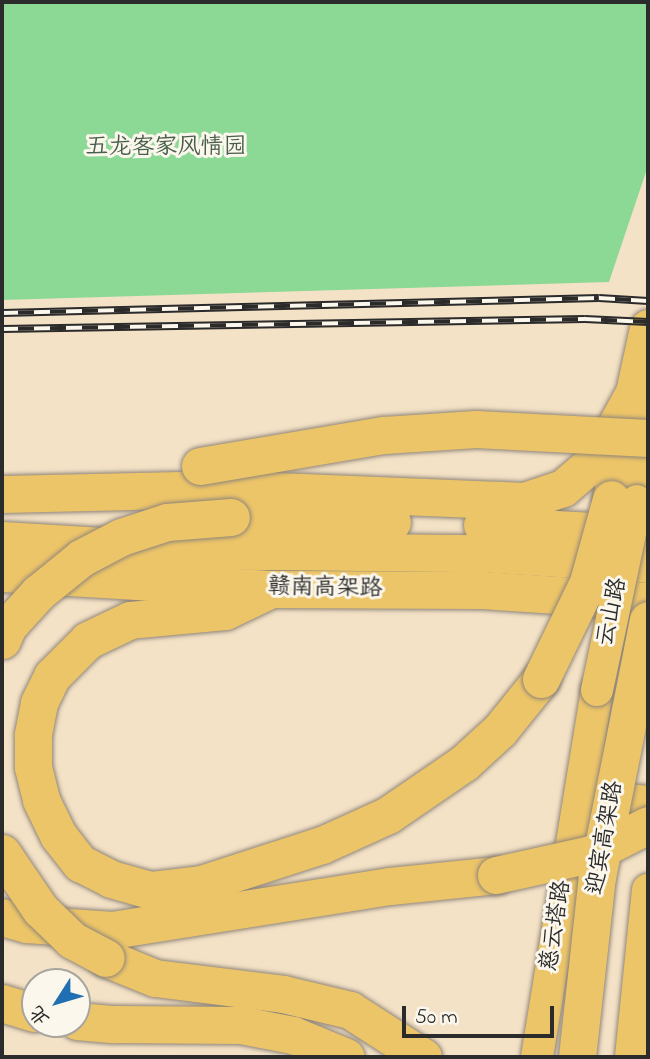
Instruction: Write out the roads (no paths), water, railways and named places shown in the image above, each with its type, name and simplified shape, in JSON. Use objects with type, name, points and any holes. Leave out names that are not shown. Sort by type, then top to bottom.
[{"type":"highway","points":[[271,589],[225,611],[130,620],[88,640],[52,676],[39,703],[33,735],[33,767],[41,800],[58,835],[80,863],[111,879],[150,890],[201,884],[333,840],[388,815],[464,763],[500,730],[541,679],[587,582],[636,389],[648,328]]},
{"type":"highway","points":[[2,495],[228,489],[524,502],[563,488],[598,458],[636,389]]},
{"type":"highway","points":[[2,488],[200,466],[397,434],[475,429],[648,438]]},
{"type":"highway","points":[[2,640],[8,626],[38,593],[81,558],[121,537],[167,522],[231,517],[559,527],[643,517]]},
{"type":"highway","name":"赣南高架路","points":[[2,540],[170,550],[480,553],[648,564]]},
{"type":"highway","name":"赣南高架路","points":[[2,573],[271,589],[482,590],[648,601]]},
{"type":"highway","name":"迎宾高架路","points":[[577,1057],[597,877],[648,621]]},
{"type":"highway","name":"迎宾高架路","points":[[600,1057],[618,880],[648,723]]},
{"type":"highway","points":[[2,917],[27,924],[112,930],[390,886],[496,875],[591,855],[648,825]]},
{"type":"highway","points":[[2,853],[40,909],[72,940],[106,958],[155,978],[284,994],[351,1010],[423,1057]]},
{"type":"highway","points":[[2,1003],[21,1009]]},
{"type":"highway","points":[[91,1022],[241,1025],[293,1035],[346,1057]]},
{"type":"main road","name":"云山路","points":[[578,794],[597,690],[643,517],[648,430]]},
{"type":"main road","points":[[578,794],[648,802]]},
{"type":"main road","name":"慈云塔路","points":[[537,1057],[578,794]]},
{"type":"main road","points":[[631,1057],[648,890]]},
{"type":"railway","points":[[2,313],[599,298],[648,301]]},
{"type":"railway","points":[[2,329],[585,319],[648,322]]},
{"type":"park label","name":"五龙客家风情园","points":[[166,148]]}]
